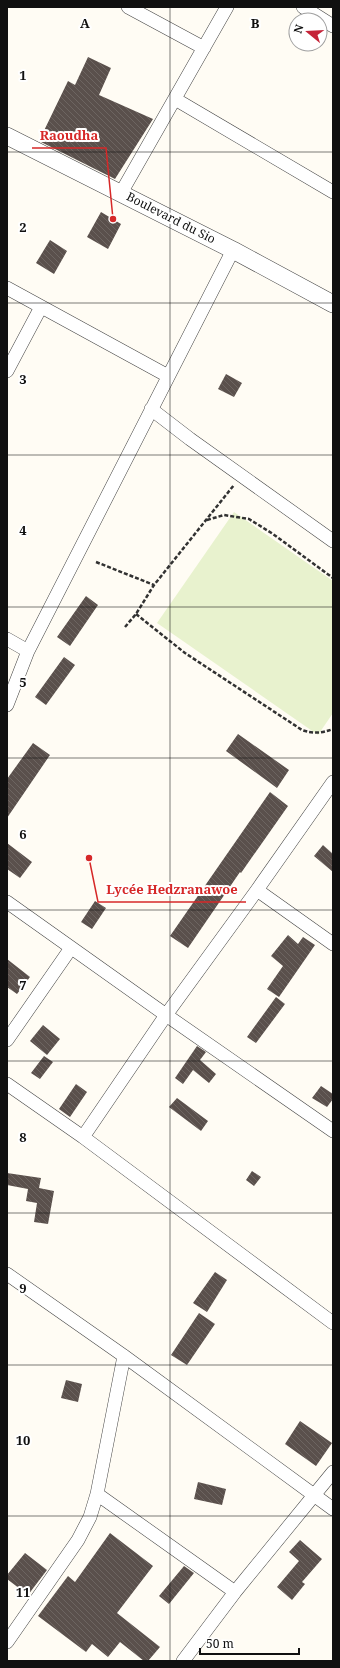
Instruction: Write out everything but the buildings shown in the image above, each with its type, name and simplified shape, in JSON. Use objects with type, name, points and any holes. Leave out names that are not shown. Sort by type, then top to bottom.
[{"type":"street","points":[[128,7],[204,48]]},
{"type":"street","points":[[121,193],[227,7]]},
{"type":"street","points":[[303,7],[333,26]]},
{"type":"street","points":[[175,99],[333,192]]},
{"type":"street","name":"Boulevard du Sio","points":[[7,136],[233,250],[333,304]]},
{"type":"street","points":[[7,705],[28,651],[233,250]]},
{"type":"street","points":[[7,288],[168,376]]},
{"type":"street","points":[[7,371],[41,307]]},
{"type":"street","points":[[151,409],[190,439],[333,541]]},
{"type":"street","points":[[7,640],[28,651]]},
{"type":"street","points":[[83,1137],[166,1015],[258,890],[333,782]]},
{"type":"street","points":[[258,890],[333,944]]},
{"type":"street","points":[[7,902],[333,1131]]},
{"type":"street","points":[[7,1040],[71,948]]},
{"type":"street","points":[[7,1084],[83,1137],[333,1323]]},
{"type":"street","points":[[7,1274],[124,1356],[315,1494],[333,1509]]},
{"type":"street","points":[[7,1642],[78,1540],[90,1517],[97,1494],[124,1356]]},
{"type":"street","points":[[183,1661],[235,1592],[333,1472]]},
{"type":"street","points":[[97,1494],[235,1592]]},
{"type":"path","points":[[125,627],[136,614],[154,585],[233,486],[243,476]]},
{"type":"path","points":[[206,520],[224,515],[249,519],[279,538],[333,578]]},
{"type":"path","points":[[96,562],[154,585]]},
{"type":"path","points":[[136,614],[185,653],[302,730],[311,733],[324,732],[333,729]]},
{"type":"green space","points":[[234,512],[333,581],[333,713],[318,735],[157,623]]},
{"type":"place","name":"Raoudha","points":[[113,219]]},
{"type":"place","name":"Lycée Hedzranawoe","points":[[89,858]]}]
